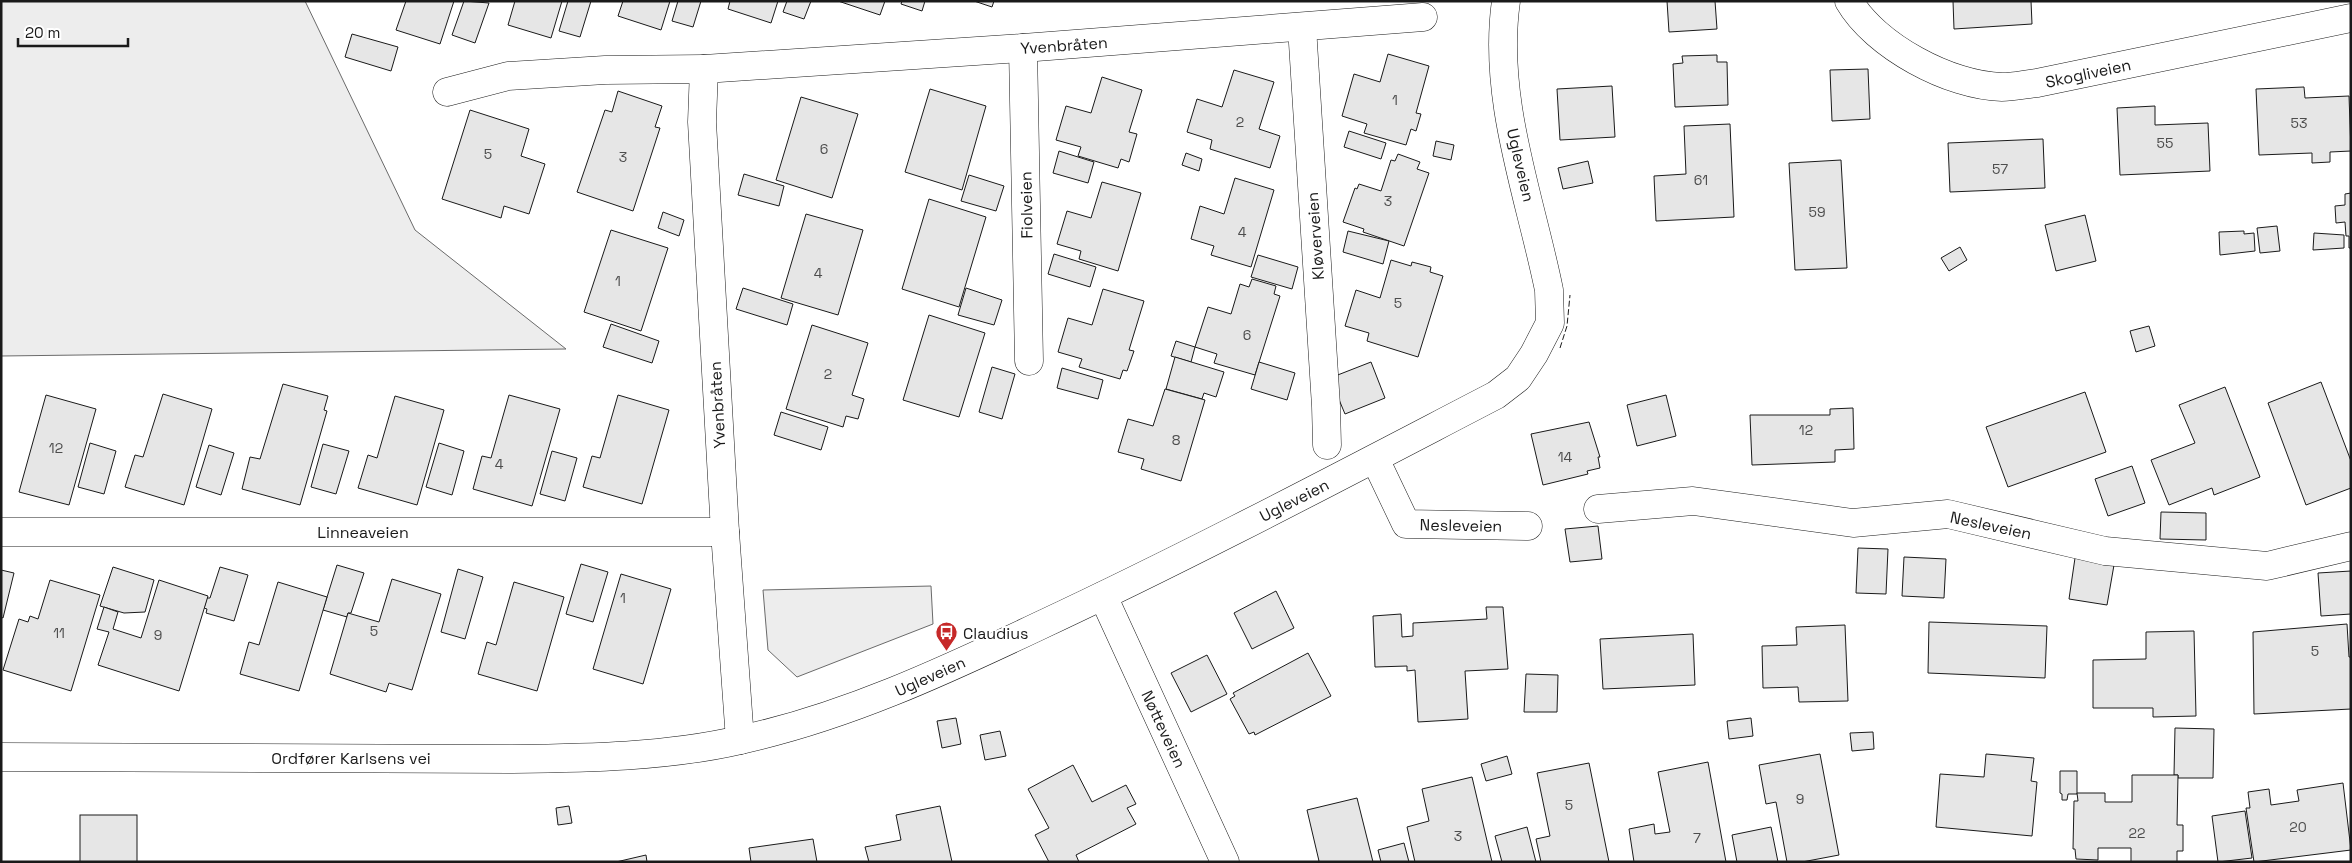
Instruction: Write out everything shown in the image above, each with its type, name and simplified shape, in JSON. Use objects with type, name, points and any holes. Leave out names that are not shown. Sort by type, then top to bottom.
[{"type":"street","name":"Ugleveien","points":[[700,747],[740,740],[800,724],[911,686],[1103,596],[1375,459],[1496,395],[1518,378],[1528,365],[1550,323],[1549,290],[1505,95],[1503,53],[1506,1]]},
{"type":"street","name":"Skogliveien","points":[[1849,1],[1856,13],[1878,35],[1935,70],[1972,82],[2002,87],[2072,76],[2351,18]]},
{"type":"street","name":"Yvenbråten","points":[[447,92],[508,76],[605,70],[704,69],[1302,28],[1423,17]]},
{"type":"street","name":"Kløverveien","points":[[1302,28],[1327,445]]},
{"type":"street","name":"Fiolveien","points":[[1023,48],[1029,361]]},
{"type":"street","name":"Yvenbråten","points":[[704,69],[702,122],[724,532],[740,740]]},
{"type":"street","name":"Nesleveien","points":[[1375,459],[1406,524],[1528,526]]},
{"type":"street","name":"Nesleveien","points":[[1598,510],[1693,501],[1853,523],[1948,514],[2105,551],[2267,566],[2351,546]]},
{"type":"street","name":"Linneaveien","points":[[1,532],[724,532]]},
{"type":"street","name":"Nøtteveien","points":[[1103,596],[1221,860]]},
{"type":"street","name":"Ordfører Karlsens vei","points":[[1,757],[522,759],[590,758],[700,747]]},
{"type":"shaded area","points":[[1,1],[305,1],[415,230],[566,349],[1,356]]},
{"type":"shaded area","points":[[931,586],[933,624],[797,677],[768,650],[763,590]]},
{"type":"building","points":[[406,1],[454,1],[440,44],[396,30]]},
{"type":"building","points":[[464,1],[489,3],[475,43],[452,35]]},
{"type":"building","points":[[515,1],[562,1],[551,38],[508,25]]},
{"type":"building","points":[[568,1],[591,1],[580,37],[559,31]]},
{"type":"building","points":[[623,1],[670,1],[661,30],[618,16]]},
{"type":"building","points":[[678,1],[701,1],[693,27],[672,21]]},
{"type":"building","points":[[730,1],[778,1],[771,23],[728,9]]},
{"type":"building","points":[[787,1],[811,1],[804,19],[783,12]]},
{"type":"building","points":[[838,1],[885,1],[880,15]]},
{"type":"building","points":[[902,1],[925,1],[922,11],[901,4]]},
{"type":"building","points":[[974,1],[994,1],[992,7]]},
{"type":"building","points":[[1667,1],[1715,1],[1717,29],[1669,32]]},
{"type":"building","points":[[1953,1],[2031,1],[2032,24],[1954,29]]},
{"type":"building","points":[[352,34],[398,47],[391,71],[345,57]]},
{"type":"building","points":[[1388,54],[1429,66],[1416,113],[1421,114],[1416,131],[1411,129],[1406,145],[1364,133],[1367,124],[1342,116],[1354,74],[1380,82]]},
{"type":"building","points":[[1717,55],[1717,62],[1727,62],[1728,105],[1675,107],[1673,64],[1683,63],[1682,56]]},
{"type":"building","points":[[1868,69],[1870,119],[1832,121],[1830,70]]},
{"type":"building","points":[[1234,70],[1274,82],[1259,129],[1280,136],[1270,168],[1210,149],[1212,140],[1187,132],[1197,99],[1222,107]]},
{"type":"building","points":[[1102,77],[1142,90],[1129,132],[1137,134],[1129,162],[1121,159],[1118,168],[1078,156],[1081,147],[1056,140],[1066,106],[1091,113]]},
{"type":"building","points":[[1612,86],[1615,137],[1560,140],[1557,89]]},
{"type":"building","points":[[2304,87],[2305,98],[2349,96],[2351,151],[2330,152],[2330,162],[2312,163],[2312,153],[2259,155],[2256,89]]},
{"type":"building","points":[[930,89],[986,106],[962,190],[905,172]]},
{"type":"building","points":[[618,91],[662,106],[655,127],[660,128],[633,211],[577,192],[605,110],[612,112]]},
{"type":"building","points":[[801,97],[858,114],[832,198],[776,180]]},
{"type":"building","points":[[2155,106],[2155,125],[2208,123],[2210,171],[2120,175],[2117,108]]},
{"type":"building","points":[[470,110],[529,129],[521,156],[545,164],[529,214],[504,206],[501,218],[442,199]]},
{"type":"building","points":[[1730,124],[1734,217],[1656,221],[1654,176],[1686,174],[1684,126]]},
{"type":"building","points":[[1349,131],[1386,143],[1381,159],[1344,147]]},
{"type":"building","points":[[2043,139],[2045,188],[1950,192],[1948,143]]},
{"type":"building","points":[[1436,141],[1454,145],[1451,160],[1433,156]]},
{"type":"building","points":[[1059,151],[1094,162],[1088,183],[1053,173]]},
{"type":"building","points":[[1186,153],[1202,159],[1199,171],[1182,165]]},
{"type":"building","points":[[1398,154],[1420,162],[1417,169],[1429,173],[1404,246],[1363,232],[1364,229],[1343,222],[1355,188],[1357,189],[1359,184],[1381,191],[1391,160],[1395,161]]},
{"type":"building","points":[[1841,160],[1847,268],[1795,270],[1789,163]]},
{"type":"building","points":[[1588,161],[1593,183],[1563,189],[1558,168]]},
{"type":"building","points":[[744,174],[784,186],[779,206],[738,195]]},
{"type":"building","points":[[969,175],[1004,186],[996,211],[961,201]]},
{"type":"building","points":[[1235,178],[1274,190],[1251,267],[1211,255],[1214,246],[1191,239],[1200,206],[1224,214]]},
{"type":"building","points":[[1102,182],[1141,193],[1118,271],[1079,259],[1081,251],[1057,244],[1067,211],[1091,218]]},
{"type":"building","points":[[2351,193],[2351,248],[2349,248],[2349,236],[2346,236],[2345,222],[2336,223],[2335,206],[2345,205],[2345,194]]},
{"type":"building","points":[[929,199],[986,217],[959,307],[902,289]]},
{"type":"building","points":[[663,212],[684,220],[679,236],[658,228]]},
{"type":"building","points":[[806,214],[863,230],[838,315],[781,298]]},
{"type":"building","points":[[2085,215],[2096,261],[2056,271],[2045,225]]},
{"type":"building","points":[[2277,226],[2280,251],[2260,253],[2257,228]]},
{"type":"building","points":[[611,230],[668,248],[641,331],[584,312]]},
{"type":"building","points":[[1348,231],[1389,241],[1383,264],[1343,252]]},
{"type":"building","points":[[2244,231],[2244,234],[2254,233],[2255,251],[2220,255],[2219,232]]},
{"type":"building","points":[[2314,233],[2344,235],[2344,248],[2313,250]]},
{"type":"building","points":[[1960,247],[1967,260],[1949,271],[1941,258]]},
{"type":"building","points":[[1054,254],[1096,267],[1090,287],[1048,274]]},
{"type":"building","points":[[1258,255],[1298,267],[1292,289],[1251,277]]},
{"type":"building","points":[[1391,260],[1411,266],[1412,262],[1431,267],[1430,272],[1443,276],[1418,357],[1367,341],[1369,333],[1345,326],[1356,290],[1380,298]]},
{"type":"building","points":[[1252,279],[1276,286],[1274,294],[1280,296],[1255,375],[1214,363],[1217,354],[1195,347],[1208,307],[1231,314],[1240,284],[1249,287]]},
{"type":"building","points":[[743,288],[793,304],[787,325],[736,309]]},
{"type":"building","points":[[966,288],[1002,300],[994,325],[958,315]]},
{"type":"building","points":[[1103,289],[1144,301],[1129,350],[1134,351],[1127,371],[1123,370],[1120,379],[1079,367],[1082,359],[1058,352],[1068,318],[1092,325]]},
{"type":"building","points":[[929,315],[985,333],[959,417],[903,400]]},
{"type":"building","points":[[611,324],[659,341],[652,363],[603,347]]},
{"type":"building","points":[[812,325],[868,343],[852,395],[864,399],[858,419],[846,416],[843,427],[786,409]]},
{"type":"building","points":[[2149,326],[2155,346],[2136,352],[2130,331]]},
{"type":"building","points":[[1176,341],[1195,347],[1191,362],[1171,356]]},
{"type":"building","points":[[1175,357],[1224,372],[1216,397],[1204,393],[1202,399],[1166,389]]},
{"type":"building","points":[[1259,362],[1295,373],[1287,400],[1251,389]]},
{"type":"building","points":[[1371,362],[1385,398],[1345,414],[1330,378]]},
{"type":"building","points":[[992,367],[1015,374],[1002,419],[979,412]]},
{"type":"building","points":[[1062,368],[1103,380],[1098,399],[1057,388]]},
{"type":"building","points":[[2321,382],[2351,461],[2351,488],[2306,505],[2268,403]]},
{"type":"building","points":[[283,384],[328,396],[324,410],[327,411],[300,505],[242,489],[250,457],[260,459]]},
{"type":"building","points":[[2225,387],[2260,477],[2214,495],[2212,488],[2169,505],[2151,460],[2195,443],[2179,405]]},
{"type":"building","points":[[1165,389],[1205,400],[1181,481],[1141,469],[1144,459],[1118,452],[1128,419],[1153,426]]},
{"type":"building","points":[[2085,392],[2106,452],[2008,487],[1986,427]]},
{"type":"building","points":[[163,394],[212,409],[184,505],[125,487],[135,455],[143,457]]},
{"type":"building","points":[[46,395],[96,409],[69,505],[19,492]]},
{"type":"building","points":[[509,395],[560,409],[532,506],[473,489],[482,456],[491,458]]},
{"type":"building","points":[[618,395],[669,410],[642,504],[583,487],[592,456],[600,458]]},
{"type":"building","points":[[1666,395],[1676,436],[1637,446],[1627,405]]},
{"type":"building","points":[[395,396],[444,410],[417,505],[358,488],[368,455],[377,458]]},
{"type":"building","points":[[1853,408],[1854,449],[1835,450],[1835,462],[1752,465],[1750,415],[1830,415],[1830,409]]},
{"type":"building","points":[[781,412],[828,427],[821,450],[774,435]]},
{"type":"building","points":[[1589,422],[1600,457],[1598,457],[1600,468],[1587,471],[1588,474],[1543,485],[1531,434]]},
{"type":"building","points":[[90,443],[116,451],[104,494],[78,487]]},
{"type":"building","points":[[439,443],[464,451],[452,495],[426,487]]},
{"type":"building","points":[[323,444],[349,451],[336,494],[311,487]]},
{"type":"building","points":[[209,445],[234,453],[221,495],[196,487]]},
{"type":"building","points":[[552,451],[577,458],[565,501],[540,494]]},
{"type":"building","points":[[2132,466],[2145,503],[2108,516],[2095,479]]},
{"type":"building","points":[[2161,512],[2206,513],[2206,540],[2160,539]]},
{"type":"building","points":[[1598,526],[1602,559],[1570,562],[1565,529]]},
{"type":"building","points":[[1858,548],[1888,549],[1886,594],[1856,593]]},
{"type":"building","points":[[1904,557],[1946,559],[1944,598],[1902,596]]},
{"type":"building","points":[[2075,558],[2114,565],[2107,605],[2069,599]]},
{"type":"building","points":[[581,564],[608,572],[593,622],[566,614]]},
{"type":"building","points":[[337,565],[364,573],[351,613],[348,613],[347,617],[323,610]]},
{"type":"building","points":[[113,567],[154,580],[145,612],[124,613],[100,606]]},
{"type":"building","points":[[220,567],[248,575],[234,621],[206,613],[207,609],[204,608],[207,598],[210,598]]},
{"type":"building","points":[[458,569],[483,577],[465,639],[441,632]]},
{"type":"building","points":[[1,570],[14,573],[3,618],[1,617]]},
{"type":"building","points":[[2351,571],[2351,614],[2321,616],[2318,573]]},
{"type":"building","points":[[621,574],[671,589],[643,684],[593,669]]},
{"type":"building","points":[[392,579],[441,594],[412,690],[389,683],[386,692],[330,674],[348,613],[379,622]]},
{"type":"building","points":[[50,580],[100,595],[71,691],[3,670],[19,619],[28,622],[30,616],[38,619]]},
{"type":"building","points":[[159,580],[208,596],[179,691],[98,665],[109,632],[97,629],[104,607],[118,612],[113,629],[141,638]]},
{"type":"building","points":[[278,582],[327,597],[299,691],[240,674],[249,642],[259,645]]},
{"type":"building","points":[[514,582],[564,597],[537,691],[478,674],[487,642],[496,645]]},
{"type":"building","points":[[1276,591],[1294,628],[1252,649],[1234,613]]},
{"type":"building","points":[[1486,607],[1503,607],[1508,669],[1465,671],[1468,719],[1418,722],[1415,670],[1407,671],[1407,666],[1375,667],[1373,616],[1401,614],[1402,637],[1413,636],[1413,623],[1487,619]]},
{"type":"building","points":[[1929,622],[2047,626],[2045,678],[1928,673]]},
{"type":"building","points":[[2347,624],[2349,657],[2351,657],[2351,709],[2254,714],[2253,632]]},
{"type":"building","points":[[1845,625],[1848,701],[1799,702],[1798,687],[1763,688],[1762,646],[1797,645],[1796,627]]},
{"type":"building","points":[[2194,631],[2196,716],[2153,717],[2153,708],[2093,708],[2093,660],[2146,659],[2146,632]]},
{"type":"building","points":[[1693,634],[1695,685],[1603,689],[1600,639]]},
{"type":"building","points":[[1308,653],[1331,696],[1255,735],[1254,732],[1249,734],[1230,699],[1235,696],[1233,693]]},
{"type":"building","points":[[1207,655],[1227,694],[1191,712],[1171,673]]},
{"type":"building","points":[[1526,674],[1558,675],[1557,712],[1524,712]]},
{"type":"building","points":[[956,718],[961,744],[942,748],[937,721]]},
{"type":"building","points":[[1751,718],[1753,736],[1729,739],[1727,721]]},
{"type":"building","points":[[2175,728],[2214,729],[2213,778],[2178,778],[2178,775],[2174,775]]},
{"type":"building","points":[[1000,731],[1006,756],[985,760],[980,735]]},
{"type":"building","points":[[1873,732],[1874,749],[1852,751],[1850,733]]},
{"type":"building","points":[[1820,754],[1839,855],[1802,862],[1787,862],[1776,802],[1766,804],[1759,765]]},
{"type":"building","points":[[1986,754],[2034,758],[2031,781],[2037,782],[2032,836],[1936,827],[1940,774],[1984,777]]},
{"type":"building","points":[[1507,756],[1512,774],[1486,781],[1481,764]]},
{"type":"building","points":[[1708,762],[1726,862],[1634,862],[1629,829],[1654,824],[1655,834],[1670,832],[1658,772]]},
{"type":"building","points":[[1589,763],[1609,862],[1541,862],[1536,839],[1550,836],[1537,773]]},
{"type":"building","points":[[1073,765],[1092,802],[1126,785],[1136,804],[1127,808],[1136,824],[1076,855],[1079,862],[1049,862],[1035,835],[1049,828],[1028,789]]},
{"type":"building","points":[[2060,771],[2077,771],[2077,794],[2068,794],[2067,800],[2062,800],[2062,794],[2060,793]]},
{"type":"building","points":[[2132,775],[2178,775],[2177,825],[2183,825],[2183,851],[2177,851],[2177,862],[2131,862],[2131,848],[2098,848],[2098,860],[2076,859],[2075,849],[2073,849],[2074,801],[2078,801],[2077,793],[2105,793],[2105,802],[2132,802]]},
{"type":"building","points":[[1472,777],[1492,862],[1415,862],[1407,827],[1429,821],[1422,789]]},
{"type":"building","points":[[2343,783],[2351,850],[2254,862],[2246,808],[2250,808],[2248,792],[2269,789],[2271,805],[2299,801],[2297,790]]},
{"type":"building","points":[[1357,798],[1373,862],[1316,862],[1319,861],[1307,810]]},
{"type":"building","points":[[569,806],[572,823],[558,825],[556,808]]},
{"type":"building","points":[[940,806],[952,862],[869,862],[865,847],[901,840],[896,815]]},
{"type":"building","points":[[2245,811],[2252,858],[2218,862],[2212,816]]},
{"type":"building","points":[[80,815],[137,815],[137,862],[80,862]]},
{"type":"building","points":[[1527,827],[1536,862],[1502,862],[1495,836]]},
{"type":"building","points":[[1771,827],[1778,862],[1737,862],[1732,835]]},
{"type":"building","points":[[813,839],[817,862],[751,862],[749,848]]},
{"type":"building","points":[[1404,843],[1409,862],[1381,862],[1378,850]]},
{"type":"building","points":[[646,855],[647,862],[616,862]]},
{"type":"fence","points":[[1560,348],[1567,326],[1570,295]]},
{"type":"place","name":"Claudius","points":[[947,652]]}]
